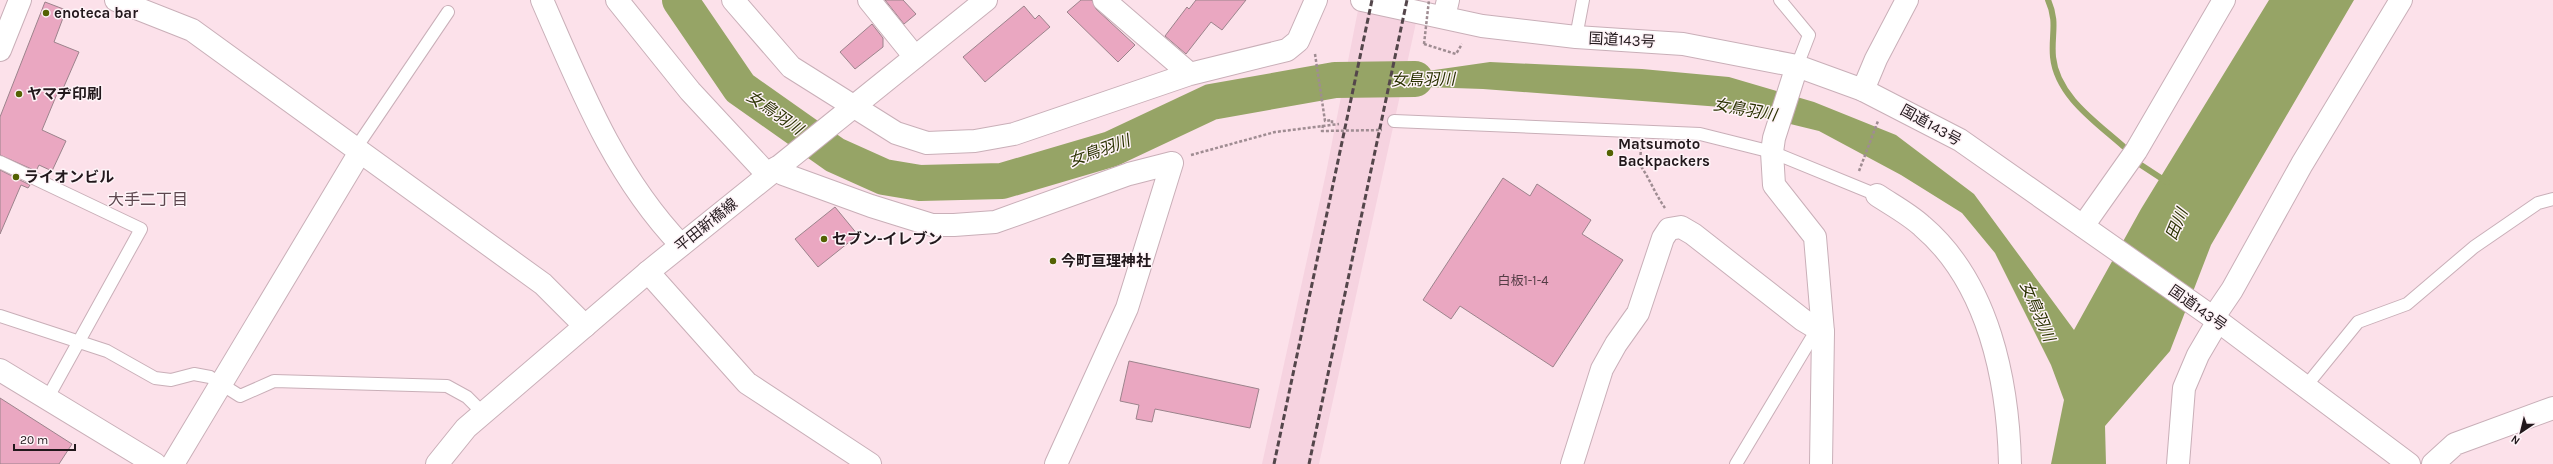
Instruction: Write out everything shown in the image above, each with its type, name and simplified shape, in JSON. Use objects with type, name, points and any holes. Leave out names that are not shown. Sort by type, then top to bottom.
[{"type":"main road","points":[[0,50],[20,0]]},
{"type":"main road","points":[[116,0],[192,30],[543,284],[585,326]]},
{"type":"main road","points":[[542,0],[617,162],[642,197],[681,245]]},
{"type":"main road","points":[[617,0],[690,90],[776,169],[783,174],[871,206],[932,225],[995,222],[1129,174],[1172,163]]},
{"type":"main road","points":[[733,0],[791,67],[845,112],[896,133],[927,143],[975,141],[1014,134],[1190,74],[1287,50],[1298,41],[1316,0]]},
{"type":"main road","points":[[869,0],[915,57]]},
{"type":"main road","name":"平田新橋線","points":[[437,464],[466,428],[648,272],[986,0]]},
{"type":"main road","points":[[1104,0],[1190,74]]},
{"type":"main road","name":"国道143号","points":[[1362,0],[1446,9],[1482,26],[1576,37],[1683,44],[1794,75],[1863,90],[1960,140],[2214,318],[2409,464]]},
{"type":"main road","points":[[1863,90],[1876,58],[1907,0]]},
{"type":"main road","points":[[2087,229],[2136,151],[2224,0]]},
{"type":"main road","points":[[2178,464],[2184,388],[2214,318],[2232,290],[2302,164],[2401,0]]},
{"type":"main road","points":[[1794,75],[1773,145],[1774,184],[1815,237],[1823,332],[1821,464]]},
{"type":"main road","points":[[173,464],[222,384],[358,150]]},
{"type":"main road","points":[[1056,464],[1127,308],[1172,163]]},
{"type":"main road","points":[[1877,195],[1922,226],[1944,249],[1964,277],[1996,351],[2006,395],[2010,464]]},
{"type":"main road","points":[[1572,464],[1602,369],[1638,313],[1664,238],[1669,229],[1680,227],[1694,234],[1802,320],[1823,332]]},
{"type":"main road","points":[[648,272],[747,382],[870,464]]},
{"type":"main road","points":[[0,370],[155,464]]},
{"type":"main road","points":[[2433,464],[2455,444],[2553,408]]},
{"type":"lane","points":[[1576,37],[1583,0]]},
{"type":"lane","points":[[1780,0],[1809,35],[1794,75]]},
{"type":"lane","points":[[358,150],[448,12]]},
{"type":"lane","points":[[1394,121],[1642,130],[1700,134],[1773,145],[1877,195]]},
{"type":"lane","points":[[0,162],[141,229],[47,399]]},
{"type":"lane","points":[[2306,386],[2358,322],[2407,304],[2474,247],[2538,203],[2553,199]]},
{"type":"lane","points":[[0,316],[80,340],[107,351],[155,378],[172,380],[194,374],[210,377],[240,396],[274,381],[447,386],[467,397],[483,413]]},
{"type":"lane","points":[[1736,464],[1811,339],[1823,332]]},
{"type":"path","points":[[1429,0],[1424,44],[1456,54],[1464,42]]},
{"type":"path","points":[[1315,55],[1325,121],[1332,120],[1332,124]]},
{"type":"path","points":[[1858,172],[1878,120]]},
{"type":"path","points":[[1323,125],[1322,131],[1392,130],[1394,121]]},
{"type":"path","points":[[1172,163],[1242,139],[1323,125],[1339,124]]},
{"type":"path","points":[[1642,130],[1640,165],[1650,179],[1656,196],[1665,209],[1669,229]]},
{"type":"shaded area","points":[[1360,0],[1421,0],[1319,464],[1262,464],[1326,173]]},
{"type":"water","name":"田川","points":[[2269,0],[2354,0],[2211,245],[2170,351],[2105,426],[2106,464],[2051,464],[2064,400],[2051,365],[1995,253],[1962,213],[1901,175],[1819,131],[1721,107],[1483,89],[1337,84],[1490,62],[1642,69],[1729,77],[1814,102],[1896,135],[1974,194],[2074,330],[2141,209]]},
{"type":"building","points":[[885,0],[903,0],[916,14],[904,24]]},
{"type":"building","points":[[1081,0],[1092,0],[1096,9],[1135,45],[1118,62],[1067,12]]},
{"type":"building","points":[[1196,0],[1246,0],[1222,30],[1211,22],[1186,54],[1165,36],[1187,7],[1189,9]]},
{"type":"building","points":[[45,2],[66,10],[54,42],[79,52],[62,91],[59,89],[42,130],[66,141],[52,171],[39,165],[36,171],[0,155],[0,117]]},
{"type":"building","points":[[1024,6],[1035,19],[1039,15],[1050,27],[985,82],[963,57]]},
{"type":"building","points":[[872,24],[883,38],[883,47],[855,69],[840,52]]},
{"type":"building","points":[[0,170],[30,185],[28,188],[21,185],[0,234]]},
{"type":"building","points":[[1503,178],[1530,196],[1537,184],[1591,220],[1582,234],[1623,260],[1553,367],[1460,306],[1451,319],[1423,300]]},
{"type":"building","points":[[835,207],[858,235],[818,267],[795,239]]},
{"type":"building","points":[[1129,361],[1259,389],[1250,428],[1155,409],[1152,422],[1136,419],[1139,405],[1120,401]]},
{"type":"building","points":[[0,398],[72,444],[59,464],[0,464]]},
{"type":"waterway","name":"女鳥羽川","points":[[680,0],[740,88],[835,155],[884,177],[920,183],[1002,181],[1111,149],[1211,102],[1335,80],[1415,79]]},
{"type":"waterway","points":[[2048,0],[2053,15],[2053,57],[2056,71],[2062,84],[2079,107],[2123,146]]},
{"type":"waterway","points":[[2141,165],[2167,182]]},
{"type":"railway","points":[[1274,464],[1372,0]]},
{"type":"railway","points":[[1309,464],[1407,0]]},
{"type":"place","name":"enoteca bar","points":[[46,13]]},
{"type":"place","name":"ヤマヂ印刷","points":[[19,94]]},
{"type":"place","name":"Matsumoto Backpackers","points":[[1610,153]]},
{"type":"place","name":"ライオンビル","points":[[16,177]]},
{"type":"place","name":"セブン-イレブン","points":[[824,239]]},
{"type":"place","name":"今町亘理神社","points":[[1053,261]]},
{"type":"district","name":"大手二丁目","points":[[148,199]]}]
